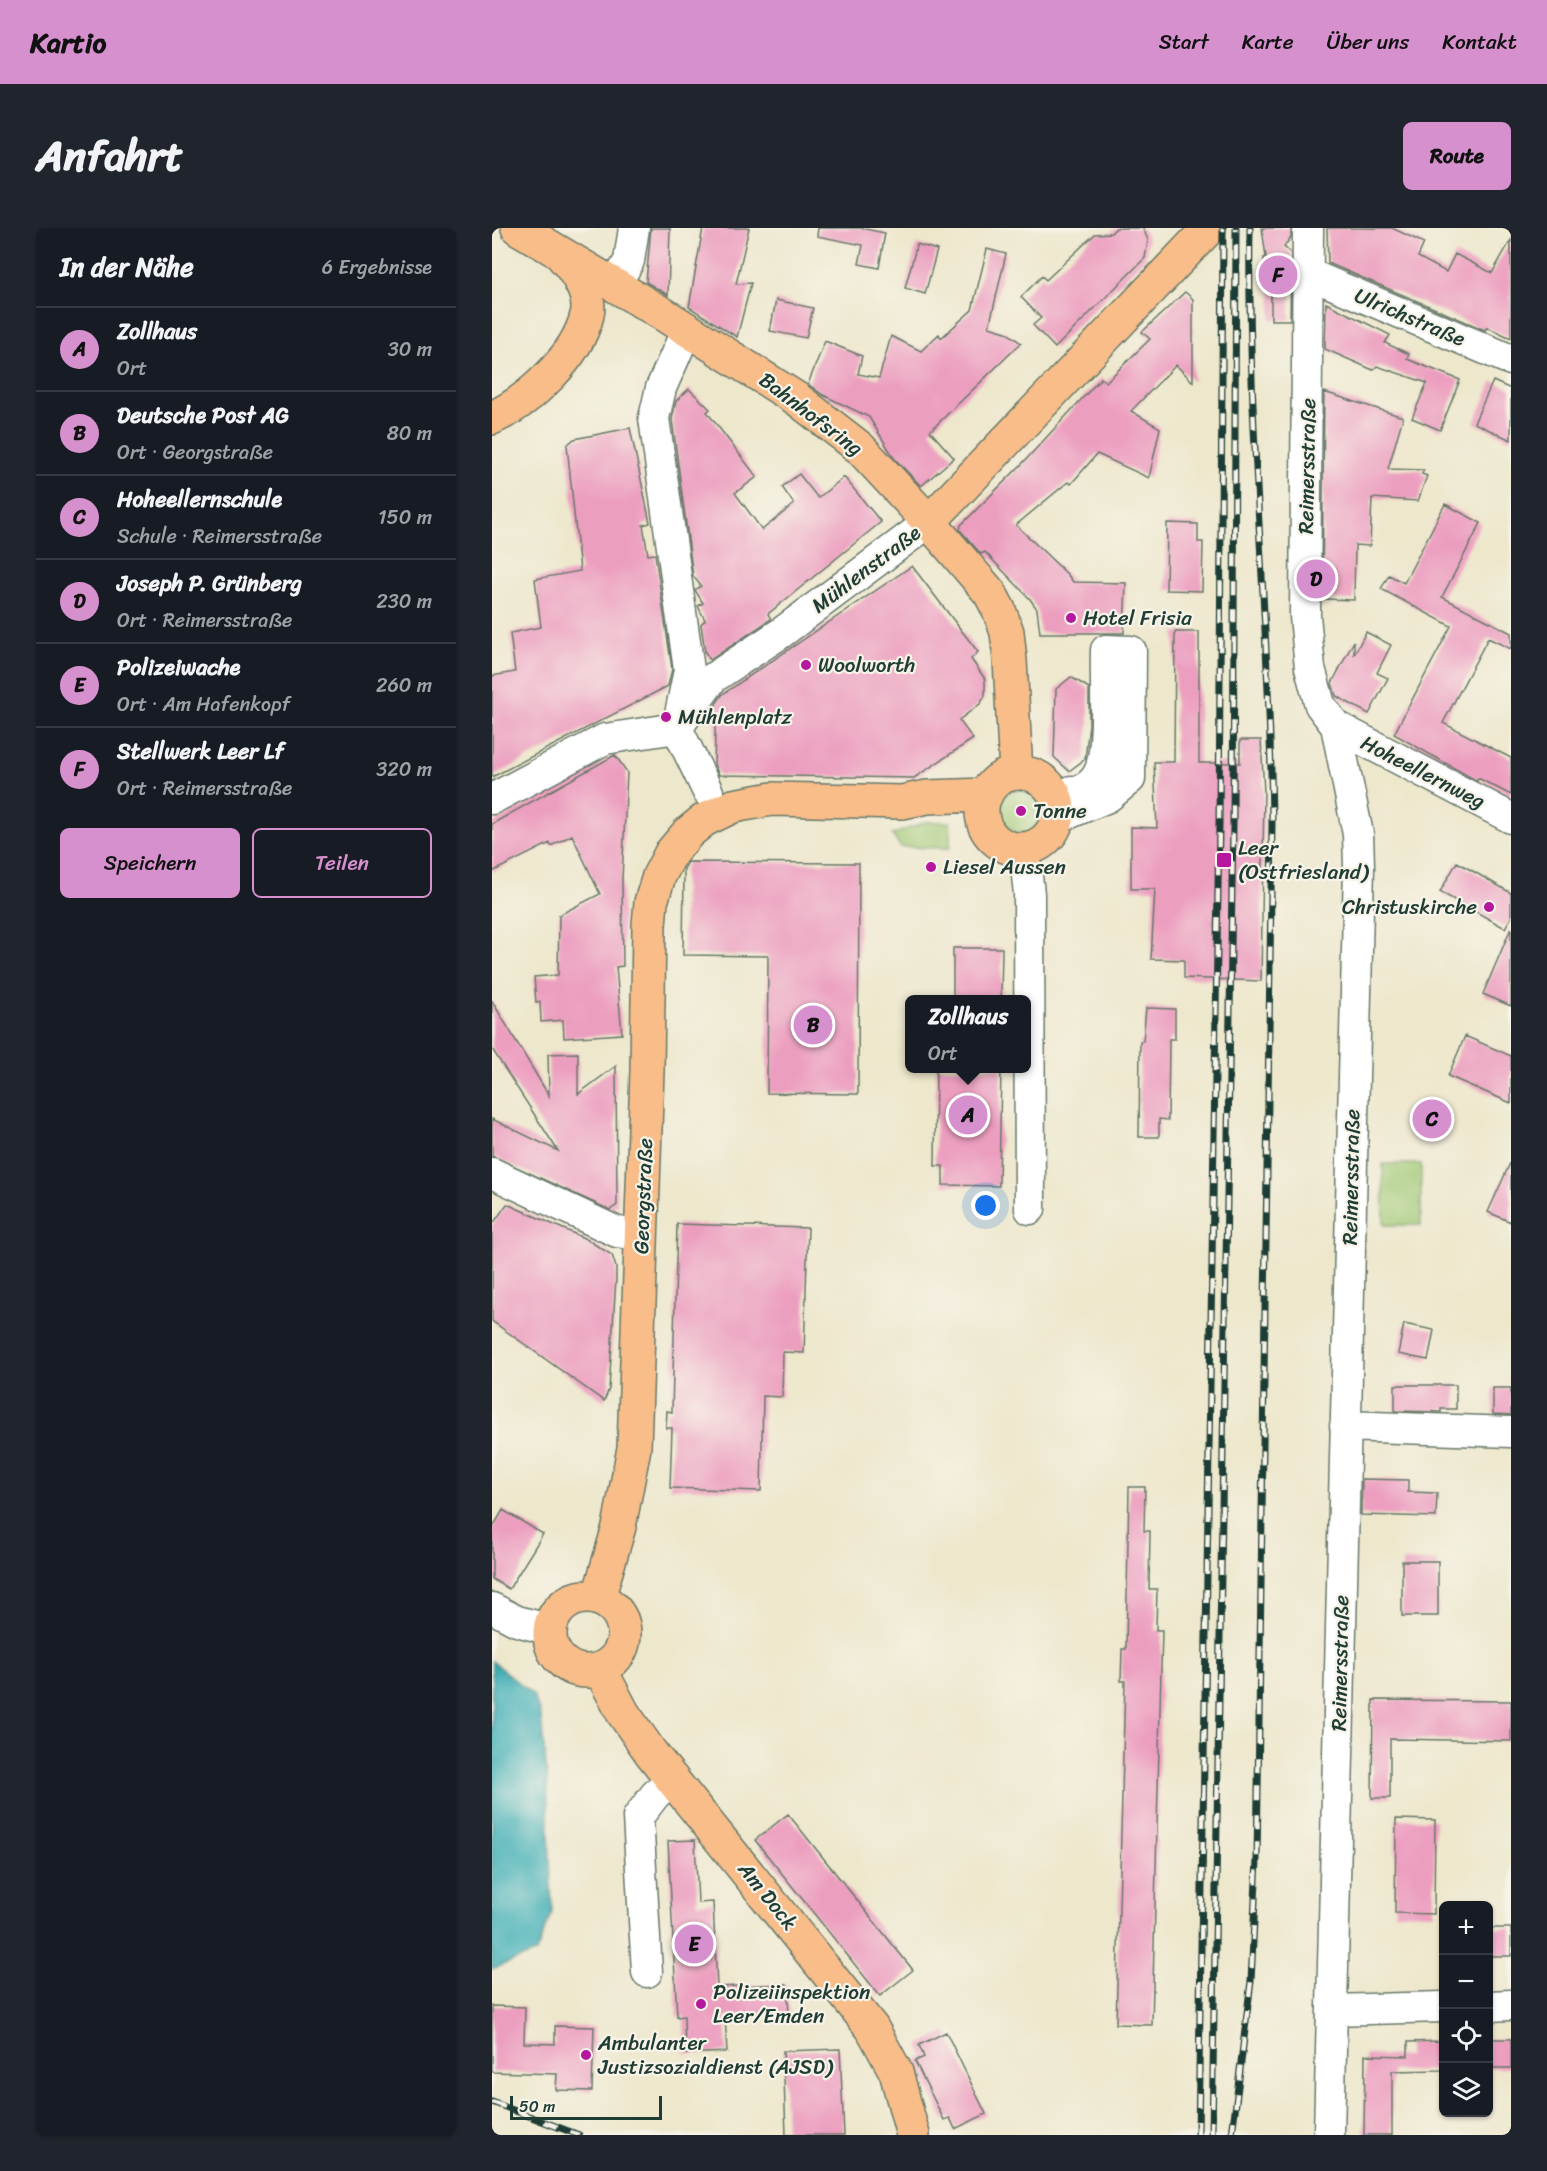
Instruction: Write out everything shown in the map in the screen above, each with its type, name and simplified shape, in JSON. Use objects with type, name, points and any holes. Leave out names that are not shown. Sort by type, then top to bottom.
[{"type":"main road","name":"Bahnhofsring","points":[[518,228],[687,329],[797,399],[860,448],[929,522],[990,593],[1007,632],[1016,773]]},
{"type":"main road","name":"Mühlenstraße","points":[[929,522],[1184,240],[1209,228]]},
{"type":"main road","points":[[560,253],[580,283],[587,314]]},
{"type":"main road","points":[[492,418],[517,404],[550,375],[565,357],[587,314],[611,303],[649,306]]},
{"type":"main road","points":[[1016,773],[1026,774],[1043,781],[1054,795],[1058,811],[1056,824],[1046,839],[1024,849],[1002,844],[990,834],[985,809],[1001,778],[1016,773]]},
{"type":"main road","points":[[712,802],[772,800],[902,802],[927,797],[985,809]]},
{"type":"main road","name":"Georgstraße","points":[[598,1599],[619,1527],[634,1448],[651,902],[659,876],[671,853],[712,802]]},
{"type":"main road","points":[[585,1598],[598,1599],[615,1611],[624,1630],[623,1644],[617,1656],[600,1669],[582,1671],[565,1664],[554,1648],[551,1630],[555,1617],[567,1604],[585,1598]]},
{"type":"main road","name":"Am Dock","points":[[600,1669],[635,1730],[872,2028],[896,2072],[913,2135]]},
{"type":"street","points":[[615,286],[629,261],[634,228]]},
{"type":"street","name":"Reimersstraße","points":[[1308,228],[1305,616],[1312,677],[1320,705],[1336,726],[1358,834],[1359,866],[1329,2135]]},
{"type":"street","name":"Ulrichstraße","points":[[1309,274],[1511,360]]},
{"type":"street","points":[[687,329],[661,388],[654,418],[688,670],[677,728],[712,802]]},
{"type":"street","name":"Mühlenstraße","points":[[677,728],[713,678],[781,633],[929,522]]},
{"type":"street","points":[[1106,650],[1131,651],[1130,779],[1108,797],[1070,802],[1077,792],[1089,785],[1101,768],[1106,650]]},
{"type":"street","name":"Hoheellernweg","points":[[1336,726],[1511,818]]},
{"type":"street","points":[[492,799],[605,739],[677,728]]},
{"type":"street","points":[[1024,849],[1029,894],[1029,995]]},
{"type":"street","points":[[1030,1073],[1030,1209]]},
{"type":"street","points":[[492,1173],[617,1232],[641,1235]]},
{"type":"street","points":[[1346,1426],[1511,1432]]},
{"type":"street","points":[[492,1608],[518,1621],[551,1630]]},
{"type":"street","points":[[647,1972],[638,1817],[673,1778]]},
{"type":"street","points":[[1493,2006],[1511,2005]]},
{"type":"street","points":[[1332,2010],[1439,2007]]},
{"type":"green space","points":[[1020,789],[1036,795],[1042,811],[1036,827],[1020,833],[1004,827],[998,811],[1004,795]]},
{"type":"green space","points":[[925,822],[950,822],[950,848],[901,847],[892,835]]},
{"type":"green space","points":[[1383,1164],[1421,1164],[1421,1225],[1384,1225]]},
{"type":"water","points":[[492,1661],[533,1695],[541,1716],[547,1776],[552,1912],[536,1953],[492,1969]]},
{"type":"building","points":[[651,228],[670,228],[668,295],[646,282]]},
{"type":"building","points":[[703,228],[749,228],[736,284],[751,283],[737,337],[689,307]]},
{"type":"building","points":[[818,228],[860,228],[885,233],[879,268],[859,264],[863,245],[817,236]]},
{"type":"building","points":[[1116,228],[1143,228],[1148,240],[1145,258],[1055,348],[1033,325],[1041,318],[1021,297],[1042,276],[1046,280],[1095,234],[1111,233]]},
{"type":"building","points":[[1262,228],[1291,228],[1291,237],[1284,247],[1291,253],[1290,320],[1271,320],[1271,288],[1264,286],[1264,258],[1266,257]]},
{"type":"building","points":[[1327,228],[1392,228],[1424,243],[1418,257],[1446,272],[1455,254],[1492,273],[1511,240],[1511,338],[1487,327],[1485,330],[1328,263]]},
{"type":"building","points":[[917,244],[937,250],[925,294],[905,288]]},
{"type":"building","points":[[987,249],[1006,254],[989,327],[1006,332],[1021,343],[930,431],[954,458],[921,486],[894,458],[869,417],[823,395],[808,384],[825,341],[862,356],[858,374],[879,378],[891,336],[921,351],[939,334],[941,338],[972,310]]},
{"type":"building","points":[[1185,292],[1193,299],[1193,382],[1176,365],[1131,411],[1160,428],[1149,478],[1097,454],[1071,484],[1068,482],[1016,525],[1073,582],[1126,583],[1124,633],[1040,633],[1037,609],[1030,599],[985,552],[981,554],[960,530],[961,525],[1021,465],[1101,378],[1106,382],[1150,339],[1142,332]]},
{"type":"building","points":[[776,300],[813,308],[806,338],[770,331]]},
{"type":"building","points":[[1326,303],[1390,335],[1385,343],[1409,354],[1407,359],[1460,380],[1440,430],[1412,418],[1427,383],[1377,366],[1373,370],[1325,349]]},
{"type":"building","points":[[1493,381],[1511,389],[1511,440],[1474,423]]},
{"type":"building","points":[[689,389],[710,409],[707,412],[757,477],[735,493],[762,530],[794,504],[782,487],[799,474],[818,498],[844,477],[881,522],[768,614],[771,619],[710,660],[705,652],[701,624],[705,620],[698,606],[703,603],[695,590],[701,586],[693,576],[672,419],[676,401]]},
{"type":"building","points":[[1324,392],[1403,417],[1388,469],[1424,470],[1422,474],[1427,476],[1418,501],[1372,498],[1370,546],[1355,545],[1354,600],[1322,599]]},
{"type":"building","points":[[630,428],[650,523],[643,525],[648,555],[655,554],[672,669],[668,686],[492,777],[492,676],[515,672],[510,633],[541,627],[535,579],[580,571],[567,445],[574,439]]},
{"type":"building","points":[[1445,504],[1481,523],[1442,597],[1511,633],[1511,649],[1488,638],[1443,723],[1511,758],[1511,795],[1478,778],[1477,781],[1394,734],[1451,626],[1381,589],[1389,575],[1404,583]]},
{"type":"building","points":[[1167,523],[1198,524],[1198,542],[1203,542],[1202,591],[1166,590]]},
{"type":"building","points":[[912,566],[978,652],[971,659],[985,679],[985,696],[980,704],[959,720],[973,739],[914,778],[719,775],[714,764],[716,704],[723,694]]},
{"type":"building","points":[[1175,632],[1199,632],[1199,763],[1240,763],[1240,740],[1261,740],[1264,792],[1261,981],[1184,978],[1184,960],[1151,959],[1155,889],[1131,889],[1131,827],[1157,828],[1154,762],[1174,762]]},
{"type":"building","points":[[1366,632],[1391,645],[1377,673],[1388,678],[1369,714],[1336,696],[1332,683],[1354,641],[1354,655]]},
{"type":"building","points":[[1071,677],[1089,688],[1089,725],[1085,759],[1069,771],[1054,757],[1056,689]]},
{"type":"building","points":[[615,755],[627,772],[622,880],[623,966],[616,967],[622,1034],[564,1038],[563,1020],[541,1022],[540,1002],[536,1003],[534,977],[558,975],[559,915],[600,894],[572,835],[551,846],[550,843],[492,872],[492,824]]},
{"type":"building","points":[[688,862],[859,863],[858,1094],[767,1093],[768,956],[683,955],[684,869]]},
{"type":"building","name":"Christuskirche","points":[[1457,862],[1511,893],[1511,918],[1505,928],[1440,892]]},
{"type":"building","points":[[1511,928],[1511,1006],[1483,994]]},
{"type":"building","points":[[953,948],[1002,948],[1001,995],[953,995]]},
{"type":"building","points":[[492,1001],[549,1096],[548,1054],[578,1053],[578,1094],[616,1066],[617,1205],[610,1210],[492,1156],[492,1119],[558,1151],[492,1049]]},
{"type":"building","points":[[1146,1008],[1175,1009],[1175,1039],[1169,1039],[1168,1120],[1159,1119],[1159,1137],[1139,1137],[1140,1041],[1143,1041]]},
{"type":"building","points":[[1465,1036],[1511,1056],[1511,1103],[1448,1076]]},
{"type":"building","points":[[936,1073],[1001,1073],[999,1186],[943,1185],[943,1166],[935,1166]]},
{"type":"building","points":[[1511,1161],[1511,1222],[1488,1212]]},
{"type":"building","points":[[507,1204],[586,1239],[612,1255],[616,1267],[616,1279],[609,1389],[604,1401],[492,1321],[492,1225]]},
{"type":"building","points":[[677,1224],[808,1228],[804,1353],[783,1352],[782,1397],[763,1396],[761,1491],[670,1488],[672,1428],[666,1428],[667,1411],[672,1412]]},
{"type":"building","points":[[1404,1324],[1434,1330],[1428,1360],[1398,1354]]},
{"type":"building","points":[[1395,1385],[1456,1385],[1456,1409],[1441,1409],[1441,1412],[1395,1411]]},
{"type":"building","points":[[1493,1388],[1511,1388],[1511,1415],[1493,1414]]},
{"type":"building","points":[[1362,1479],[1408,1480],[1408,1492],[1437,1493],[1436,1517],[1361,1515]]},
{"type":"building","points":[[1129,1487],[1145,1487],[1144,1531],[1150,1531],[1149,1589],[1157,1589],[1156,1630],[1162,1630],[1152,2025],[1116,2024],[1125,1681],[1121,1681],[1122,1649],[1126,1649]]},
{"type":"building","points":[[503,1510],[543,1534],[509,1589],[492,1579],[492,1529]]},
{"type":"building","points":[[1402,1561],[1438,1561],[1438,1616],[1402,1616]]},
{"type":"building","points":[[1373,1700],[1511,1701],[1511,1741],[1390,1739],[1390,1798],[1372,1798]]},
{"type":"building","points":[[788,1814],[913,1970],[880,1996],[755,1840]]},
{"type":"building","points":[[1396,1819],[1435,1820],[1434,1914],[1395,1913]]},
{"type":"building","points":[[695,1840],[698,1903],[713,1902],[717,1987],[787,1984],[789,2013],[725,2016],[727,2052],[685,2054],[684,2016],[677,2017],[668,1841]]},
{"type":"building","points":[[1493,1928],[1511,1928],[1511,1956],[1493,1956]]},
{"type":"building","points":[[492,2006],[525,2007],[524,2043],[555,2044],[555,2026],[594,2027],[592,2091],[556,2090],[557,2074],[492,2072]]},
{"type":"building","points":[[946,2032],[986,2114],[955,2129],[950,2118],[944,2120],[915,2061],[924,2057],[919,2045]]},
{"type":"building","points":[[1493,2039],[1511,2039],[1511,2068],[1493,2068]]},
{"type":"building","points":[[1439,2041],[1439,2070],[1392,2071],[1392,2135],[1364,2135],[1365,2055],[1408,2056],[1408,2042]]},
{"type":"building","points":[[840,2049],[844,2135],[786,2135],[783,2051]]},
{"type":"railway","points":[[1198,2135],[1219,824],[1223,228]]},
{"type":"railway","points":[[1212,2135],[1233,824],[1236,228]]},
{"type":"railway","points":[[1232,2135],[1251,1981],[1257,1860],[1272,824],[1252,377],[1250,228]]},
{"type":"railway","points":[[492,2102],[579,2135]]},
{"type":"place","name":"Stellwerk Leer Lf","points":[[1278,275]]},
{"type":"place","name":"Joseph P. Grünberg","points":[[1316,579]]},
{"type":"place","name":"Hotel Frisia","points":[[1071,618]]},
{"type":"place","name":"Woolworth","points":[[806,665]]},
{"type":"place","name":"Mühlenplatz","points":[[666,717]]},
{"type":"place","name":"Tonne","points":[[1021,811]]},
{"type":"place","name":"Leer (Ostfriesland)","points":[[1224,860]]},
{"type":"place","name":"Liesel Aussen","points":[[931,867]]},
{"type":"place","name":"Christuskirche","points":[[1489,907]]},
{"type":"place","name":"Deutsche Post AG","points":[[813,1025]]},
{"type":"place","name":"Zollhaus","points":[[968,1115]]},
{"type":"place","name":"Hoheellernschule","points":[[1432,1119]]},
{"type":"place","name":"Polizeiwache","points":[[694,1944]]},
{"type":"place","name":"Polizeiinspektion Leer/Emden","points":[[701,2004]]},
{"type":"place","name":"Ambulanter Justizsozialdienst (AJSD)","points":[[586,2055]]}]
